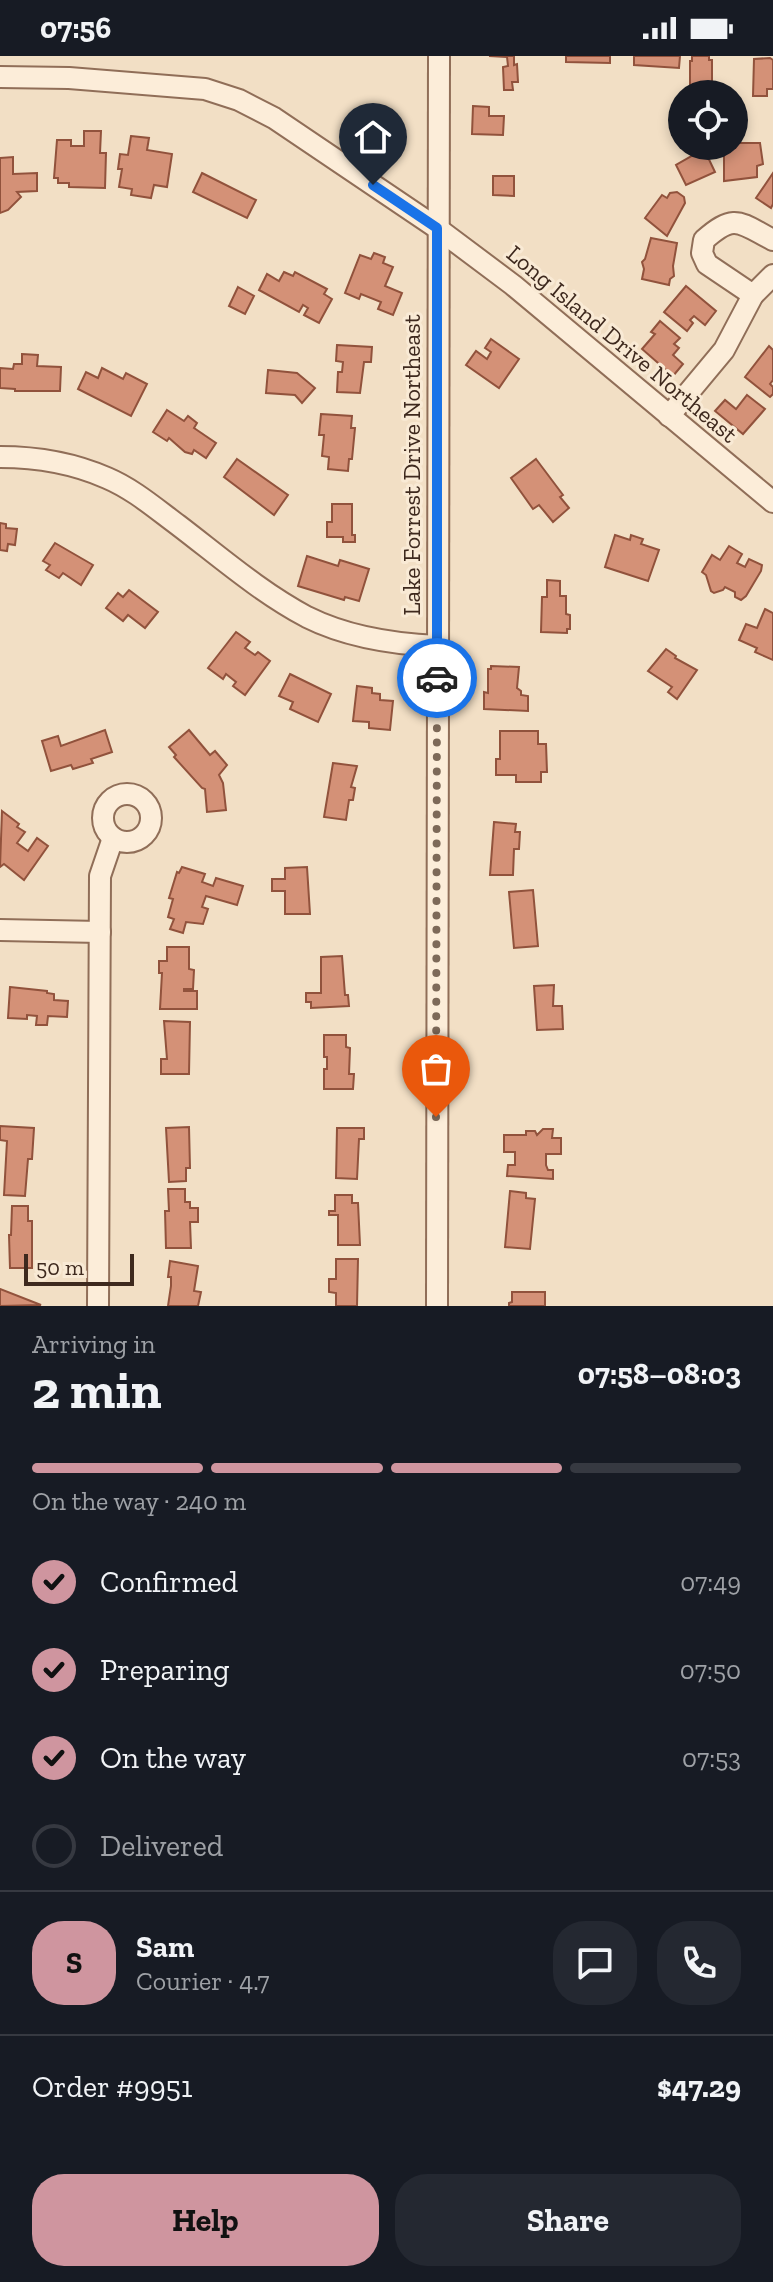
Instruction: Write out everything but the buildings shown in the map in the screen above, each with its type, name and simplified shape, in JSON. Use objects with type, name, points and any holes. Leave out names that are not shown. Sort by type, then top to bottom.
[{"type":"street","name":"Lake Forrest Drive Northeast","points":[[437,1306],[439,56]]},
{"type":"street","name":"Long Island Drive Northeast","points":[[0,77],[69,78],[205,89],[239,100],[274,118],[437,228],[513,285],[773,502]]},
{"type":"street","points":[[753,295],[707,264],[702,253],[704,240],[733,222],[773,240]]},
{"type":"street","points":[[669,416],[724,350],[753,295],[773,275]]},
{"type":"street","points":[[0,457],[56,462],[108,478],[140,495],[265,592],[329,626],[373,640],[437,646]]},
{"type":"street","points":[[98,1306],[100,876],[113,838]]},
{"type":"street","points":[[0,930],[100,932]]},
{"type":"way so far","points":[[436,1117],[437,678]]},
{"type":"route","points":[[373,185],[437,228],[437,678]]}]
